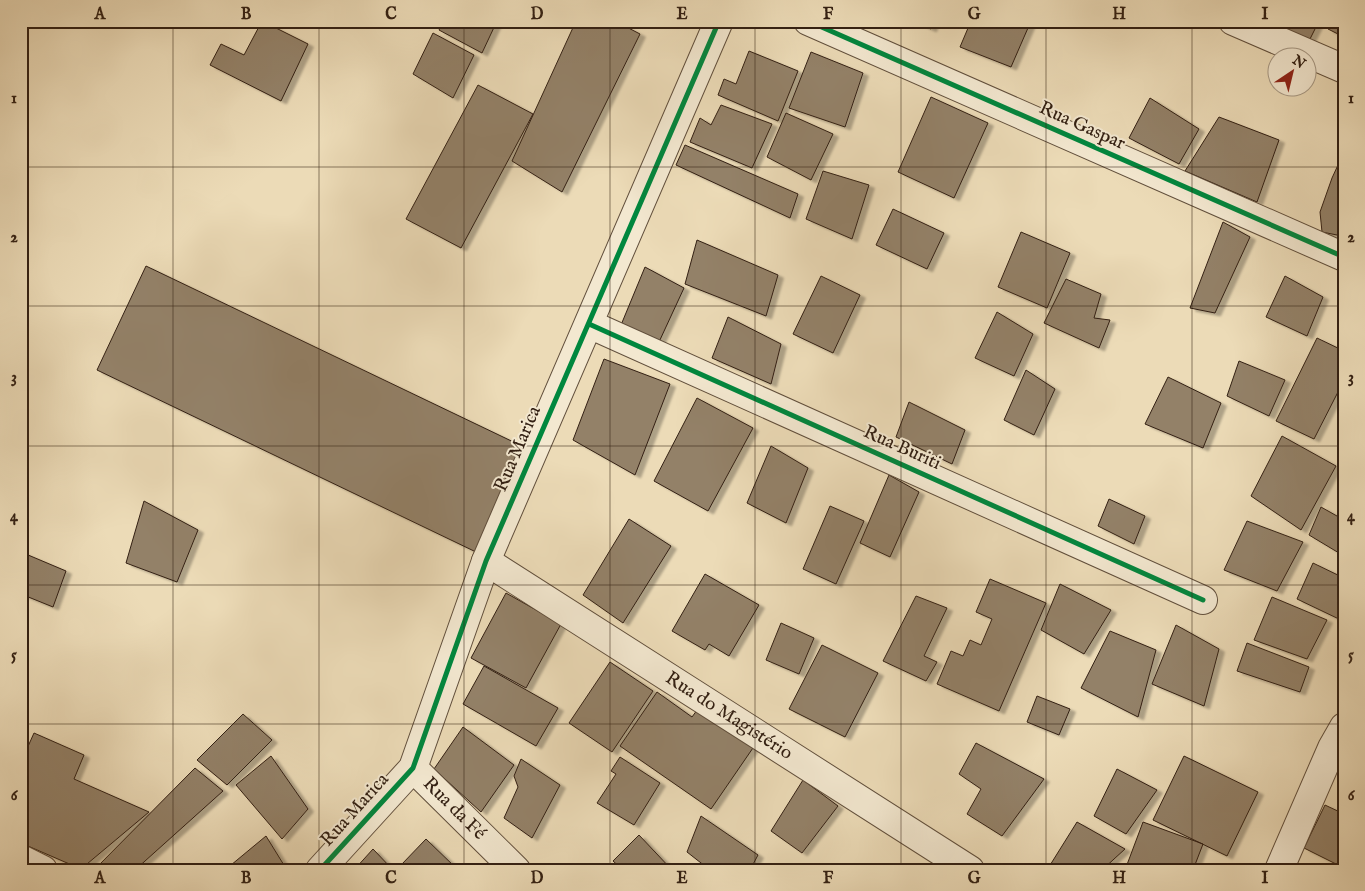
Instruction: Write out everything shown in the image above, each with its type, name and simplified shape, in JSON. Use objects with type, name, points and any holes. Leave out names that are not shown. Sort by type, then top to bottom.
[{"type":"street","name":"Rua Marica","points":[[320,870],[413,768],[486,561],[719,21]]},
{"type":"street","name":"Rua Gaspar","points":[[808,21],[1344,257]]},
{"type":"street","points":[[1233,21],[1344,69]]},
{"type":"street","name":"Rua Buriti","points":[[588,324],[1203,600]]},
{"type":"street","name":"Rua do Magistério","points":[[486,561],[970,870]]},
{"type":"street","points":[[1279,870],[1332,748],[1344,726]]},
{"type":"street","name":"Rua da Fé","points":[[413,768],[516,870]]},
{"type":"street","points":[[21,859],[43,870]]},
{"type":"building","points":[[262,21],[308,44],[281,101],[210,65],[221,44],[244,55]]},
{"type":"building","points":[[444,21],[497,21],[482,53],[439,30]]},
{"type":"building","points":[[576,21],[615,21],[640,34],[562,192],[512,161]]},
{"type":"building","points":[[914,21],[934,21],[931,29]]},
{"type":"building","points":[[971,21],[1031,21],[1011,67],[960,47]]},
{"type":"building","points":[[1270,21],[1319,21],[1309,41]]},
{"type":"building","points":[[1331,21],[1344,21],[1344,37],[1328,29]]},
{"type":"building","points":[[433,33],[474,55],[453,98],[413,74]]},
{"type":"building","points":[[749,51],[798,71],[778,121],[718,95],[724,79],[736,84]]},
{"type":"building","points":[[811,52],[863,73],[845,127],[789,108]]},
{"type":"building","points":[[478,85],[533,114],[461,248],[406,219]]},
{"type":"building","points":[[931,97],[988,123],[954,198],[898,172]]},
{"type":"building","points":[[1150,98],[1199,129],[1179,164],[1129,138]]},
{"type":"building","points":[[721,105],[772,124],[752,168],[690,142],[700,118],[711,125]]},
{"type":"building","points":[[786,113],[833,134],[811,180],[767,157]]},
{"type":"building","points":[[1219,117],[1279,140],[1257,202],[1185,171]]},
{"type":"building","points":[[685,145],[798,194],[790,218],[676,165]]},
{"type":"building","points":[[1344,152],[1344,234],[1342,236],[1322,232],[1320,212]]},
{"type":"building","points":[[823,171],[869,185],[852,239],[806,219]]},
{"type":"building","points":[[893,209],[944,233],[927,269],[876,245]]},
{"type":"building","points":[[1223,222],[1250,237],[1215,313],[1190,308]]},
{"type":"building","points":[[1021,232],[1070,253],[1047,308],[998,287]]},
{"type":"building","points":[[697,240],[778,275],[766,316],[685,284]]},
{"type":"building","points":[[146,266],[526,448],[476,552],[97,370]]},
{"type":"building","points":[[645,267],[684,288],[659,342],[621,325]]},
{"type":"building","points":[[821,276],[860,295],[833,353],[793,334]]},
{"type":"building","points":[[1285,276],[1323,297],[1307,336],[1266,317]]},
{"type":"building","points":[[1066,279],[1101,294],[1094,318],[1110,320],[1099,348],[1044,323]]},
{"type":"building","points":[[997,312],[1033,334],[1014,376],[975,358]]},
{"type":"building","points":[[728,317],[781,344],[771,384],[712,358]]},
{"type":"building","points":[[1317,338],[1344,351],[1344,395],[1338,392],[1314,439],[1276,421]]},
{"type":"building","points":[[604,359],[670,384],[635,475],[573,440]]},
{"type":"building","points":[[1239,361],[1285,380],[1269,416],[1227,396]]},
{"type":"building","points":[[1026,370],[1055,389],[1034,435],[1004,420]]},
{"type":"building","points":[[1168,377],[1221,403],[1203,448],[1145,424]]},
{"type":"building","points":[[697,398],[753,428],[708,511],[654,481]]},
{"type":"building","points":[[909,402],[965,430],[952,464],[896,437]]},
{"type":"building","points":[[1282,436],[1336,466],[1301,530],[1251,496]]},
{"type":"building","points":[[771,446],[808,468],[786,523],[747,503]]},
{"type":"building","points":[[889,475],[919,492],[890,557],[860,543]]},
{"type":"building","points":[[1109,499],[1145,516],[1134,544],[1098,526]]},
{"type":"building","points":[[144,501],[198,530],[177,582],[126,563]]},
{"type":"building","points":[[830,506],[864,521],[836,584],[803,569]]},
{"type":"building","points":[[1321,507],[1344,520],[1344,556],[1309,535]]},
{"type":"building","points":[[629,519],[671,546],[623,623],[583,595]]},
{"type":"building","points":[[1247,521],[1303,542],[1277,591],[1224,570]]},
{"type":"building","points":[[21,552],[66,571],[53,607],[21,594]]},
{"type":"building","points":[[1313,563],[1344,578],[1344,611],[1341,620],[1297,599]]},
{"type":"building","points":[[705,574],[759,605],[729,656],[709,644],[705,650],[672,631]]},
{"type":"building","points":[[990,579],[1046,603],[999,711],[937,684],[951,651],[963,656],[970,640],[981,645],[992,619],[976,612]]},
{"type":"building","points":[[1060,584],[1111,610],[1084,654],[1041,630]]},
{"type":"building","points":[[506,593],[561,624],[526,688],[471,658]]},
{"type":"building","points":[[916,596],[947,608],[924,656],[937,662],[926,681],[883,661]]},
{"type":"building","points":[[1272,597],[1327,620],[1307,659],[1254,640]]},
{"type":"building","points":[[781,623],[814,638],[799,674],[766,660]]},
{"type":"building","points":[[1176,625],[1219,649],[1204,706],[1152,684]]},
{"type":"building","points":[[1110,631],[1156,650],[1138,717],[1081,688]]},
{"type":"building","points":[[1247,643],[1309,667],[1300,692],[1237,671]]},
{"type":"building","points":[[822,645],[878,673],[845,737],[789,709]]},
{"type":"building","points":[[610,662],[653,691],[612,752],[569,723]]},
{"type":"building","points":[[484,666],[558,708],[536,746],[463,704]]},
{"type":"building","points":[[657,692],[692,717],[700,706],[755,745],[711,809],[620,746]]},
{"type":"building","points":[[1037,696],[1070,709],[1059,735],[1027,722]]},
{"type":"building","points":[[243,714],[272,740],[227,785],[197,760]]},
{"type":"building","points":[[463,727],[514,765],[481,812],[434,769]]},
{"type":"building","points":[[34,733],[84,755],[74,779],[149,812],[81,869],[21,843],[21,762]]},
{"type":"building","points":[[976,743],[1044,779],[1002,836],[967,814],[981,789],[959,774]]},
{"type":"building","points":[[271,756],[308,809],[282,839],[236,785]]},
{"type":"building","points":[[1184,756],[1258,792],[1227,856],[1153,820]]},
{"type":"building","points":[[620,757],[660,783],[634,825],[597,803],[616,774],[611,771]]},
{"type":"building","points":[[521,759],[560,785],[532,838],[504,818],[518,787],[514,776]]},
{"type":"building","points":[[195,768],[223,791],[135,870],[94,870]]},
{"type":"building","points":[[1117,769],[1157,790],[1126,834],[1094,816]]},
{"type":"building","points":[[803,780],[838,806],[802,853],[771,831]]},
{"type":"building","points":[[1325,805],[1344,814],[1344,868],[1304,848]]},
{"type":"building","points":[[701,816],[758,855],[750,870],[710,870],[687,852]]},
{"type":"building","points":[[1077,822],[1125,849],[1102,870],[1047,870]]},
{"type":"building","points":[[1143,822],[1203,844],[1193,870],[1125,870]]},
{"type":"building","points":[[639,835],[672,870],[623,870],[613,861]]},
{"type":"building","points":[[266,836],[287,870],[225,870]]},
{"type":"building","points":[[426,839],[456,868],[455,870],[407,870],[402,864]]},
{"type":"building","points":[[373,849],[393,870],[354,870]]},
{"type":"building","points":[[468,864],[473,870],[462,870]]},
{"type":"cycle path","points":[[320,870],[413,768],[486,561],[719,21]]},
{"type":"cycle path","points":[[808,21],[1344,257]]},
{"type":"cycle path","points":[[589,324],[1203,600]]}]
